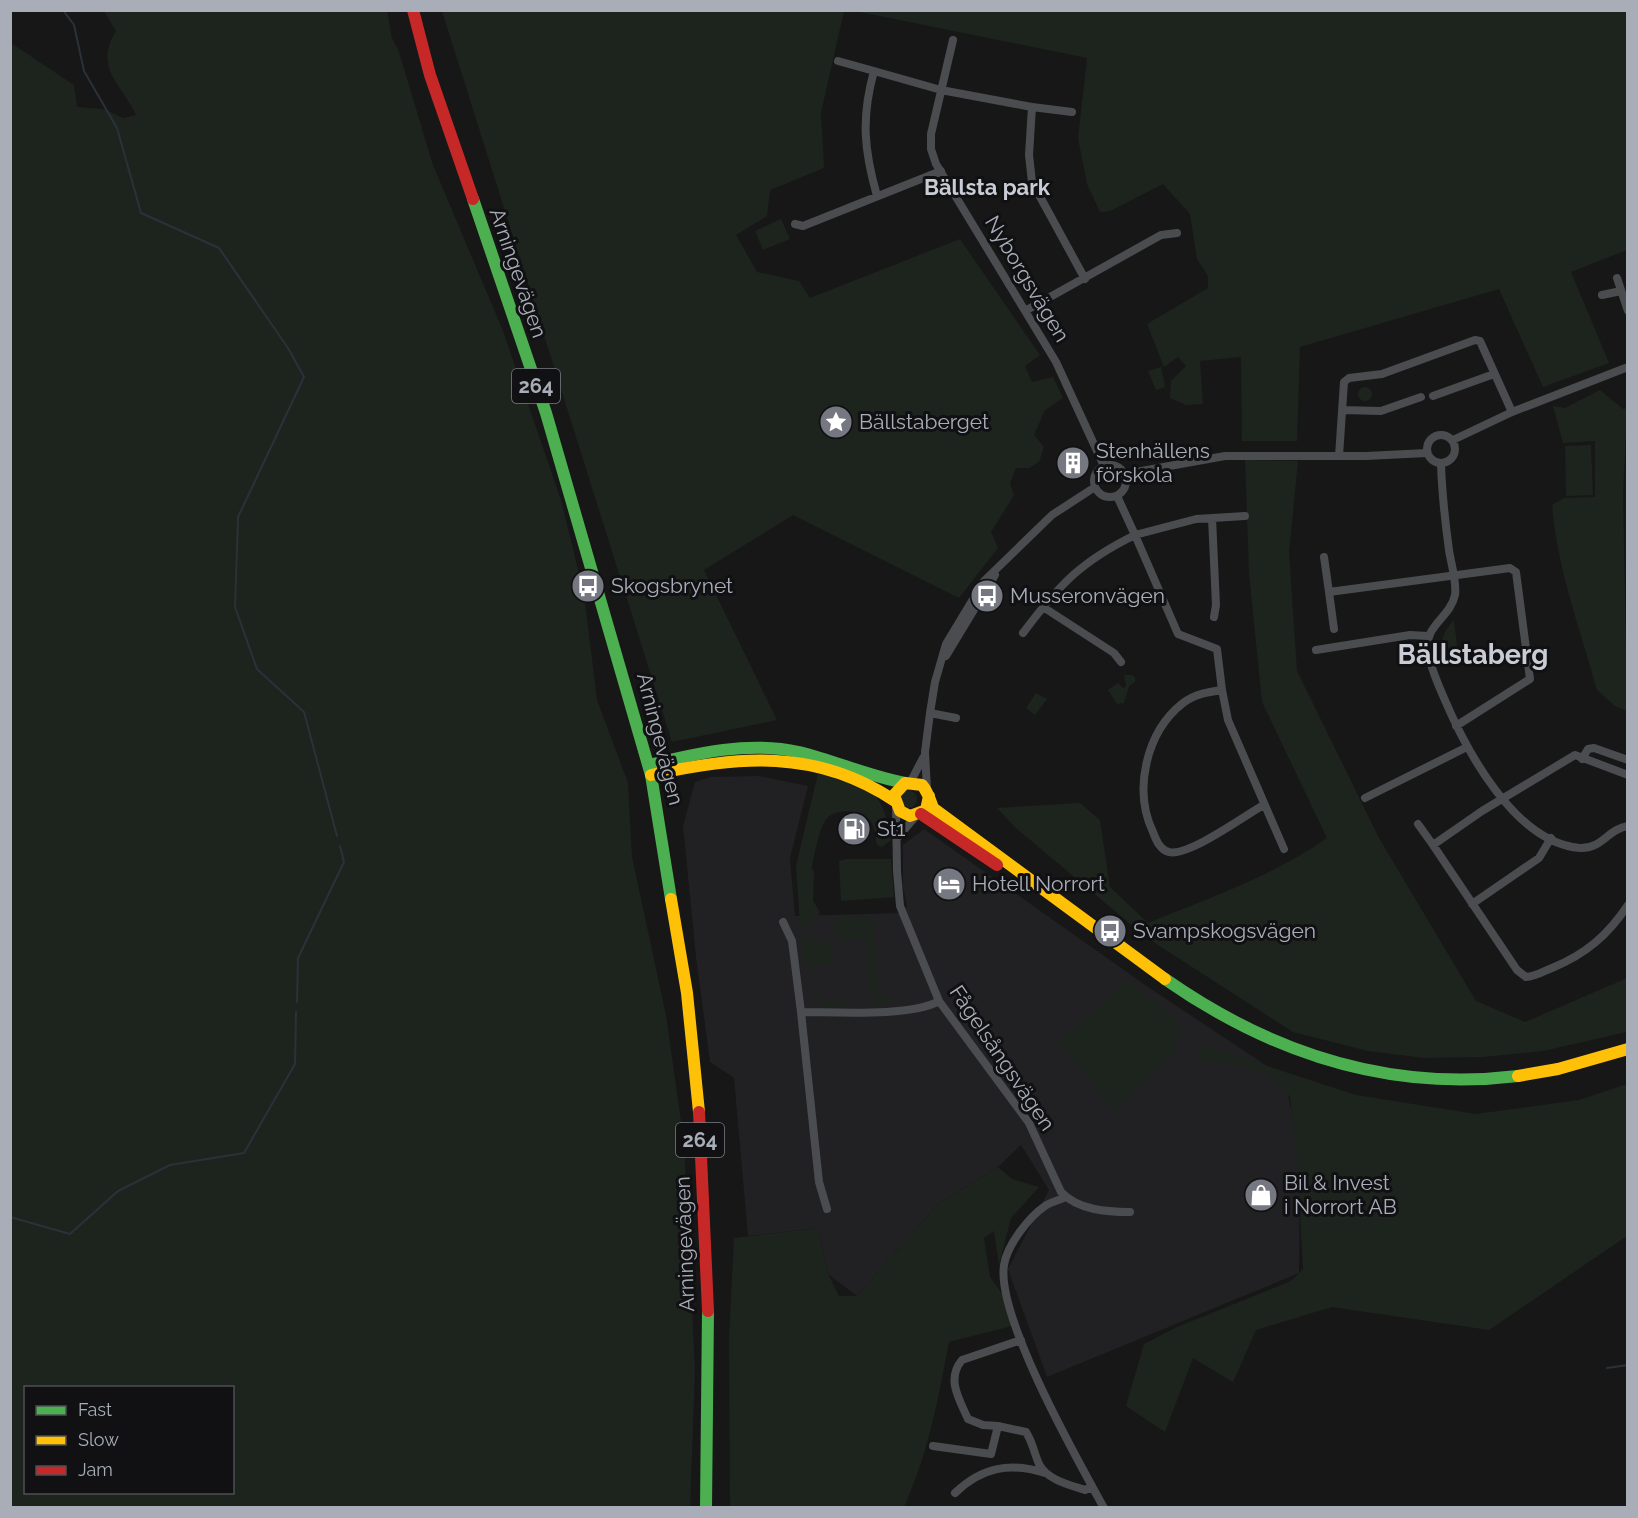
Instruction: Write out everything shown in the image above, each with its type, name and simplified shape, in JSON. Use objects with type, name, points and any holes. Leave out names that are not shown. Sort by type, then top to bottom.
[{"type":"main road","name":"Arningevägen","points":[[413,10],[430,75],[546,413],[650,770],[687,993],[698,1090],[708,1275],[706,1508]]},
{"type":"main road","points":[[650,770],[749,757],[805,759],[882,780],[922,785],[928,793],[933,808],[1075,916],[1201,1004],[1267,1039],[1315,1058],[1384,1073],[1435,1080],[1477,1080],[1538,1074],[1628,1049]]},
{"type":"main road","points":[[837,769],[884,793],[905,815],[919,815],[1031,890],[1075,916]]},
{"type":"main road","points":[[896,804],[896,790],[908,782]]},
{"type":"main road","points":[[919,815],[929,803],[928,793]]},
{"type":"street","name":"Nyborgsvägen","points":[[953,40],[931,134],[931,150],[941,171],[1066,381],[1104,466]]},
{"type":"street","points":[[837,61],[941,90],[1072,112]]},
{"type":"street","points":[[874,71],[865,107],[865,143],[876,196]]},
{"type":"street","points":[[1032,107],[1029,155],[1032,182],[1085,279]]},
{"type":"street","points":[[795,224],[803,226],[941,171]]},
{"type":"street","points":[[1025,311],[1161,235],[1177,233]]},
{"type":"street","points":[[1617,278],[1628,311]]},
{"type":"street","points":[[1602,296],[1621,291]]},
{"type":"street","points":[[1339,456],[1344,382],[1348,378],[1382,374],[1475,340],[1480,341],[1512,412]]},
{"type":"street","points":[[1453,440],[1512,412],[1628,367]]},
{"type":"street","points":[[1433,396],[1494,374]]},
{"type":"street","points":[[1343,410],[1381,411],[1421,397]]},
{"type":"street","points":[[1443,435],[1453,440],[1456,447],[1454,457],[1441,464],[1432,460],[1427,453],[1429,442],[1433,437],[1443,435]]},
{"type":"street","points":[[1125,474],[1225,456],[1427,453]]},
{"type":"street","points":[[1441,464],[1444,515],[1453,576],[1453,600],[1428,636],[1428,651],[1456,726],[1501,799],[1519,818],[1551,838],[1577,848],[1590,848],[1599,845],[1616,829],[1628,826]]},
{"type":"street","points":[[1116,465],[1125,474],[1126,486],[1117,496],[1103,495],[1095,487],[1095,474],[1104,466],[1116,465]]},
{"type":"street","points":[[928,793],[925,752],[934,682],[946,644],[984,581],[1052,515],[1095,487]]},
{"type":"street","points":[[1117,496],[1178,634],[1217,649],[1228,720],[1262,806],[1284,849]]},
{"type":"street","points":[[1023,633],[1051,595],[1084,565],[1105,550],[1135,535],[1196,519],[1245,516]]},
{"type":"street","points":[[1212,518],[1216,605],[1214,617]]},
{"type":"street","points":[[1324,557],[1334,629]]},
{"type":"street","points":[[1329,592],[1510,568],[1516,572],[1530,674],[1528,682],[1456,726]]},
{"type":"street","points":[[1043,607],[1114,653],[1120,662]]},
{"type":"street","points":[[1316,650],[1410,635],[1428,636]]},
{"type":"street","points":[[1222,690],[1198,694],[1184,703],[1161,729],[1151,745],[1143,806],[1160,847],[1170,853],[1189,849],[1262,806]]},
{"type":"street","points":[[930,713],[956,718]]},
{"type":"street","points":[[1365,798],[1467,747]]},
{"type":"street","points":[[1582,759],[1588,749],[1594,748],[1628,760]]},
{"type":"street","points":[[908,782],[925,752]]},
{"type":"street","points":[[1433,845],[1501,799],[1575,755],[1628,775]]},
{"type":"street","name":"Fågelsångsvägen","points":[[896,804],[900,906],[939,1001],[1029,1123],[1061,1192],[1066,1197]]},
{"type":"street","points":[[898,837],[919,815]]},
{"type":"street","points":[[1418,824],[1517,970],[1526,977],[1572,960],[1587,950],[1609,931],[1628,905]]},
{"type":"street","points":[[1472,904],[1539,858],[1551,838]]},
{"type":"street","points":[[783,922],[792,941],[819,1182],[827,1209]]},
{"type":"street","points":[[801,1012],[904,1010],[928,1007],[939,1001]]},
{"type":"street","points":[[1104,1508],[1030,1365],[1005,1287],[1004,1266],[1011,1244],[1045,1206],[1066,1197],[1102,1212],[1130,1212]]},
{"type":"street","points":[[1021,1340],[962,1360],[957,1366],[953,1386],[968,1419],[983,1425],[1026,1432],[1034,1445],[1040,1466],[1057,1480],[1085,1490],[1092,1486]]},
{"type":"street","points":[[933,1446],[991,1454],[998,1426]]},
{"type":"street","points":[[956,1493],[964,1484],[987,1470],[1020,1466],[1050,1474]]},
{"type":"shaded area","points":[[104,11],[387,11],[392,38],[398,49],[433,165],[503,331],[561,500],[584,594],[597,700],[628,783],[632,857],[666,1015],[684,1143],[695,1369],[690,1507],[11,1507],[11,43],[74,85],[77,107],[104,109],[123,118],[136,115],[108,65],[107,55],[116,31]]},
{"type":"shaded area","points":[[442,11],[844,11],[821,113],[824,168],[770,190],[767,216],[736,235],[757,272],[799,281],[810,298],[960,239],[1040,355],[1025,366],[1032,382],[1053,377],[1063,398],[1045,410],[1034,435],[1044,447],[1039,462],[1029,468],[1016,468],[1010,483],[1014,495],[991,532],[998,548],[959,598],[793,515],[704,570],[777,720],[672,742]]},
{"type":"shaded area","points":[[855,11],[1627,11],[1627,250],[1571,272],[1609,363],[1543,387],[1499,289],[1300,347],[1297,441],[1242,441],[1241,357],[1200,361],[1203,404],[1186,405],[1170,398],[1171,381],[1186,366],[1178,357],[1164,367],[1147,324],[1208,288],[1208,276],[1197,259],[1190,214],[1163,184],[1110,211],[1100,212],[1087,184],[1078,138],[1087,58]]},
{"type":"shaded area","points":[[781,219],[790,239],[763,250],[755,231]]},
{"type":"shaded area","points":[[1161,367],[1165,387],[1156,390],[1148,371]]},
{"type":"shaded area","points":[[1365,387],[1370,389],[1372,394],[1370,399],[1365,401],[1360,399],[1358,394],[1360,389]]},
{"type":"shaded area","points":[[1600,390],[1623,409],[1627,408],[1623,495],[1627,711],[1615,706],[1597,690],[1564,575],[1552,505],[1564,498],[1595,497],[1595,441],[1563,443],[1553,406],[1565,408]]},
{"type":"shaded area","points":[[1591,445],[1593,495],[1566,496],[1565,446]]},
{"type":"shaded area","points":[[1245,460],[1298,461],[1289,552],[1297,671],[1379,838],[1476,1001],[1525,1022],[1627,978],[1627,1032],[1543,1051],[1483,1057],[1424,1058],[1368,1051],[1293,1032],[1147,938],[1016,828],[997,808],[1080,803],[1100,820],[1110,887],[1148,923],[1263,875],[1327,838],[1262,702],[1249,573]]},
{"type":"shaded area","points":[[1454,620],[1458,654],[1442,656],[1443,636]]},
{"type":"shaded area","points":[[1124,675],[1135,677],[1135,682],[1129,686],[1124,703],[1117,704],[1108,690],[1118,683],[1123,688],[1126,686]]},
{"type":"shaded area","points":[[1036,693],[1047,699],[1035,715],[1026,708]]},
{"type":"shaded area","points":[[818,773],[861,787],[877,798],[883,808],[891,840],[882,847],[877,845],[872,823],[868,818],[857,813],[839,812],[825,821],[820,831],[812,866],[814,871],[813,901],[820,912],[816,919],[809,919],[809,925],[803,928],[800,924],[796,866]]},
{"type":"shaded area","points":[[759,776],[808,786],[790,858],[795,916],[899,913],[907,906],[903,887],[903,845],[924,829],[1151,989],[1285,1078],[1300,1158],[1299,1273],[1047,1377],[1008,1269],[1049,1190],[1021,1145],[998,1167],[938,1204],[857,1296],[828,1274],[818,1228],[748,1236],[734,1078],[710,1062],[696,957],[683,826],[695,782],[710,777]]},
{"type":"shaded area","points":[[908,790],[914,793],[917,799],[914,805],[908,808],[902,805],[899,799],[902,793]]},
{"type":"shaded area","points":[[891,859],[894,897],[841,901],[839,861]]},
{"type":"shaded area","points":[[872,916],[878,998],[889,998],[889,1003],[874,1004],[871,986],[868,986],[866,939],[836,938],[836,918]]},
{"type":"shaded area","points":[[802,935],[810,935],[810,941],[830,941],[832,964],[805,966]]},
{"type":"shaded area","points":[[1127,979],[1181,1024],[1171,1056],[1115,1110],[1059,1043]]},
{"type":"shaded area","points":[[807,988],[825,1002],[844,1002],[844,1006],[825,1007]]},
{"type":"shaded area","points":[[1200,1047],[1212,1048],[1356,1095],[1476,1114],[1579,1100],[1627,1084],[1627,1236],[1489,1330],[1332,1307],[1256,1330],[1233,1382],[1193,1358],[1165,1432],[1126,1406],[1144,1344],[1177,1327],[1291,1281],[1303,1269],[1298,1171],[1290,1097],[1274,1078],[1240,1064],[1198,1060]]},
{"type":"shaded area","points":[[998,1167],[1012,1179],[1039,1187],[1011,1218],[999,1265],[994,1231],[984,1238],[990,1277],[1005,1298],[1012,1326],[949,1342],[926,1447],[904,1507],[730,1508],[729,1336],[734,1238],[818,1228],[828,1274],[839,1296],[857,1296],[938,1204]]},
{"type":"waterway","points":[[63,10],[74,25],[84,71],[117,128],[141,213],[219,248],[288,348],[304,377],[238,517],[235,607],[257,669],[304,712],[337,836]]},
{"type":"waterway","points":[[297,1002],[298,958],[344,862],[340,846]]},
{"type":"waterway","points":[[10,1217],[70,1234],[118,1191],[170,1165],[244,1153],[295,1064],[296,1012]]},
{"type":"waterway","points":[[1607,1368],[1628,1365]]},
{"type":"traffic: fast","points":[[473,199],[546,413],[651,775],[671,899]]},
{"type":"traffic: fast","points":[[649,765],[723,750],[780,749],[799,752],[905,783]]},
{"type":"traffic: fast","points":[[1165,979],[1246,1028],[1332,1061],[1377,1072],[1422,1078],[1470,1079],[1518,1076]]},
{"type":"traffic: fast","points":[[706,1508],[708,1311]]},
{"type":"traffic: slow","points":[[651,775],[683,768],[746,761],[806,764],[836,772],[865,784],[895,801]]},
{"type":"traffic: slow","points":[[929,796],[926,810],[910,816],[900,811],[894,795],[905,783],[922,785],[929,796],[933,808],[1165,979]]},
{"type":"traffic: slow","points":[[671,899],[687,993],[699,1112]]},
{"type":"traffic: slow","points":[[1518,1076],[1558,1069],[1628,1049]]},
{"type":"traffic: jam","points":[[413,10],[430,75],[473,199]]},
{"type":"traffic: jam","points":[[921,814],[997,865]]},
{"type":"traffic: jam","points":[[699,1112],[708,1311]]},
{"type":"place","name":"Bällstaberget","points":[[836,422]]},
{"type":"place","name":"Stenhällens förskola","points":[[1073,463]]},
{"type":"place","name":"Skogsbrynet","points":[[588,586]]},
{"type":"place","name":"Musseronvägen","points":[[987,596]]},
{"type":"place","name":"St1","points":[[854,829]]},
{"type":"place","name":"Hotell Norrort","points":[[949,884]]},
{"type":"place","name":"Svampskogsvägen","points":[[1110,931]]},
{"type":"place","name":"Bil & Invest i Norrort AB","points":[[1261,1195]]},
{"type":"district","name":"Bällsta park","points":[[987,187]]},
{"type":"district","name":"Bällstaberg","points":[[1473,655]]}]
